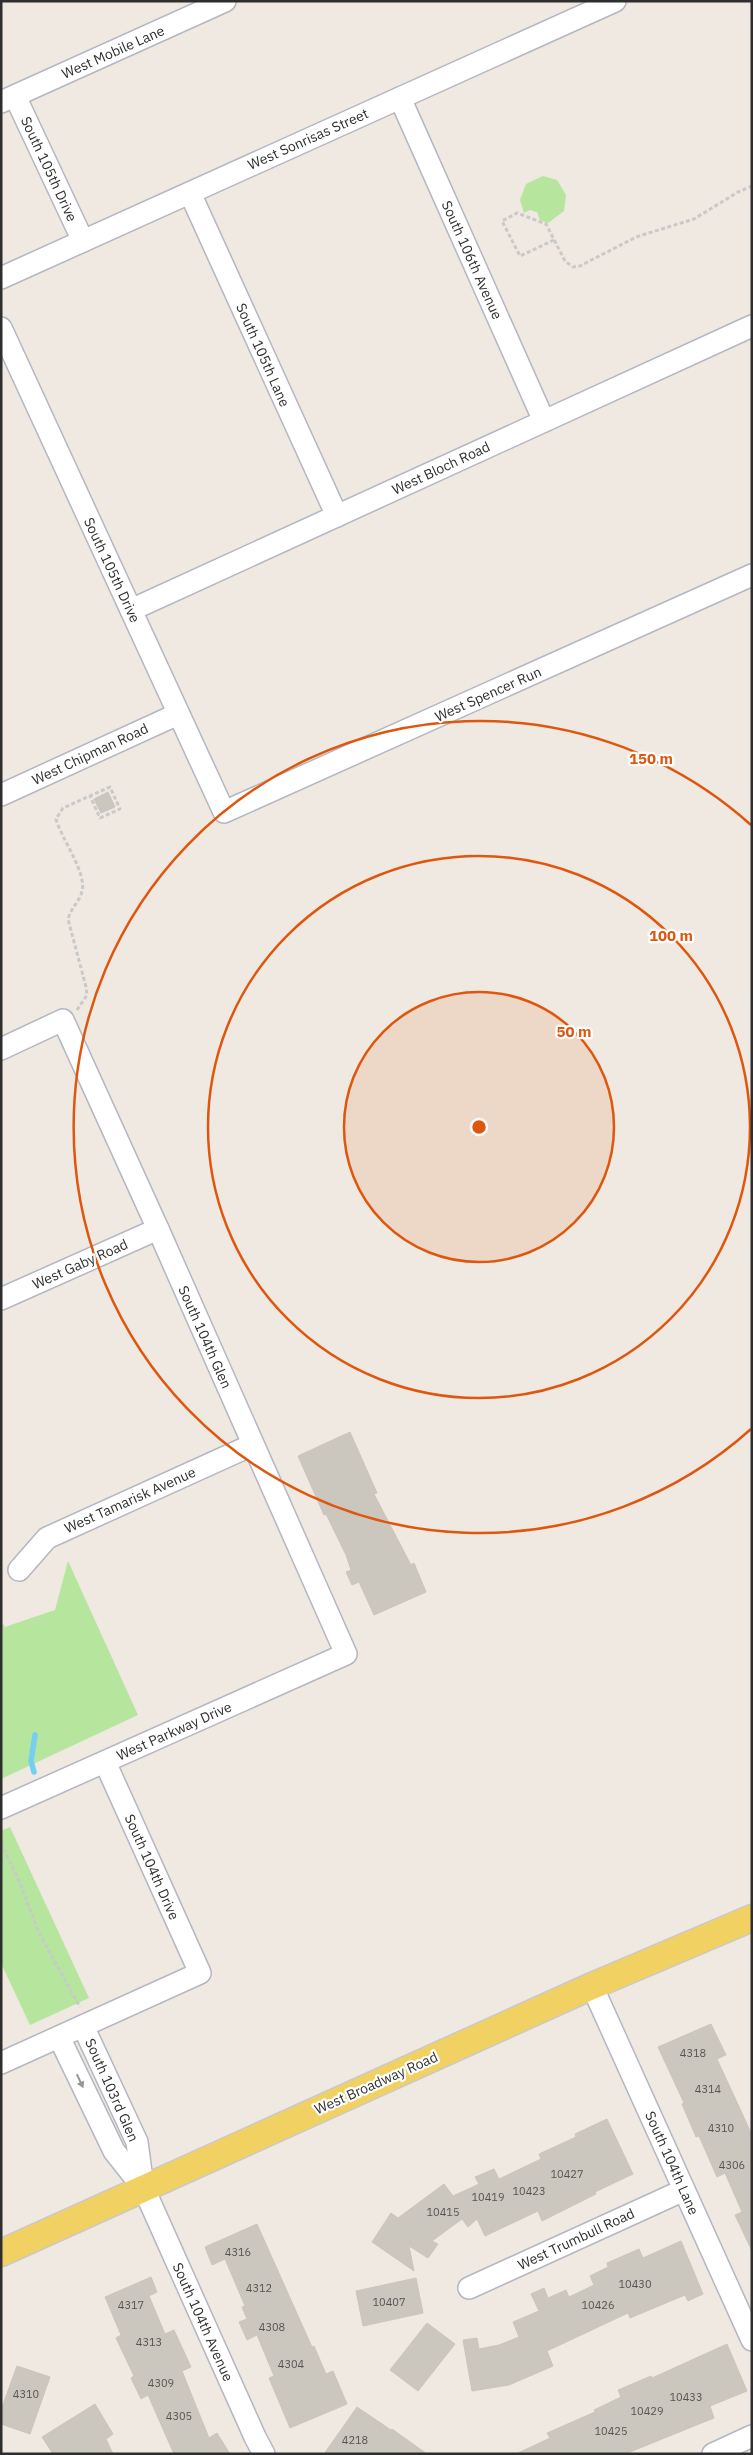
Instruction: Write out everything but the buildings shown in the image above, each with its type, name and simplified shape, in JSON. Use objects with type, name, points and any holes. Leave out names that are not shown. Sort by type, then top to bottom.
[{"type":"main road","name":"West Broadway Road","points":[[1,2253],[592,1986],[752,1918]]},
{"type":"street","name":"West Mobile Lane","points":[[8,100],[225,1]]},
{"type":"street","name":"West Sonrisas Street","points":[[1,278],[615,1]]},
{"type":"street","name":"South 106th Avenue","points":[[400,98],[544,421]]},
{"type":"street","name":"South 105th Drive","points":[[8,100],[83,241]]},
{"type":"street","name":"South 105th Lane","points":[[190,193],[337,516]]},
{"type":"street","name":"West Bloch Road","points":[[131,610],[752,326]]},
{"type":"street","name":"South 105th Drive","points":[[1,328],[224,812]]},
{"type":"street","name":"West Spencer Run","points":[[224,812],[752,575]]},
{"type":"street","name":"West Chipman Road","points":[[1,795],[178,714]]},
{"type":"street","points":[[1,1048],[63,1020]]},
{"type":"street","name":"South 104th Glen","points":[[63,1020],[158,1229],[346,1654]]},
{"type":"street","name":"West Gaby Road","points":[[1,1299],[158,1229]]},
{"type":"street","name":"West Tamarisk Avenue","points":[[20,1570],[47,1538],[252,1445]]},
{"type":"street","name":"West Parkway Drive","points":[[1,1808],[346,1654]]},
{"type":"street","name":"South 104th Drive","points":[[105,1762],[200,1973],[106,2016]]},
{"type":"street","name":"South 104th Lane","points":[[592,1986],[752,2340]]},
{"type":"street","points":[[1,2063],[106,2016]]},
{"type":"street","name":"South 103rd Glen","points":[[83,2026],[137,2142],[144,2189]]},
{"type":"street","name":"South 103rd Glen","points":[[60,2036],[114,2151],[144,2189]]},
{"type":"street","name":"South 104th Avenue","points":[[144,2189],[255,2438],[264,2454]]},
{"type":"street","name":"West Trumbull Road","points":[[469,2288],[684,2190]]},
{"type":"street","points":[[713,2454],[752,2436]]},
{"type":"path","points":[[554,240],[520,256],[502,221],[517,213],[546,224],[568,265],[580,266],[636,237],[694,219],[738,192],[752,186]]},
{"type":"path","points":[[63,1020],[74,1015],[87,995],[85,977],[68,919],[70,911],[82,894],[83,881],[56,819],[63,808],[110,787],[120,809],[100,818],[90,796]]},
{"type":"path","points":[[1,1843],[20,1883],[39,1933],[67,1981],[81,2010],[99,2001],[106,2016]]},
{"type":"green space","points":[[543,176],[557,180],[566,195],[564,211],[548,223],[540,220],[537,212],[530,210],[524,213],[520,200],[526,184]]},
{"type":"green space","points":[[68,1561],[138,1715],[1,1779],[1,1621],[5,1627],[55,1610]]},
{"type":"green space","points":[[10,1827],[89,1998],[30,2025],[1,1963],[1,1831]]},
{"type":"waterway","points":[[34,1772],[31,1761],[35,1735]]}]
